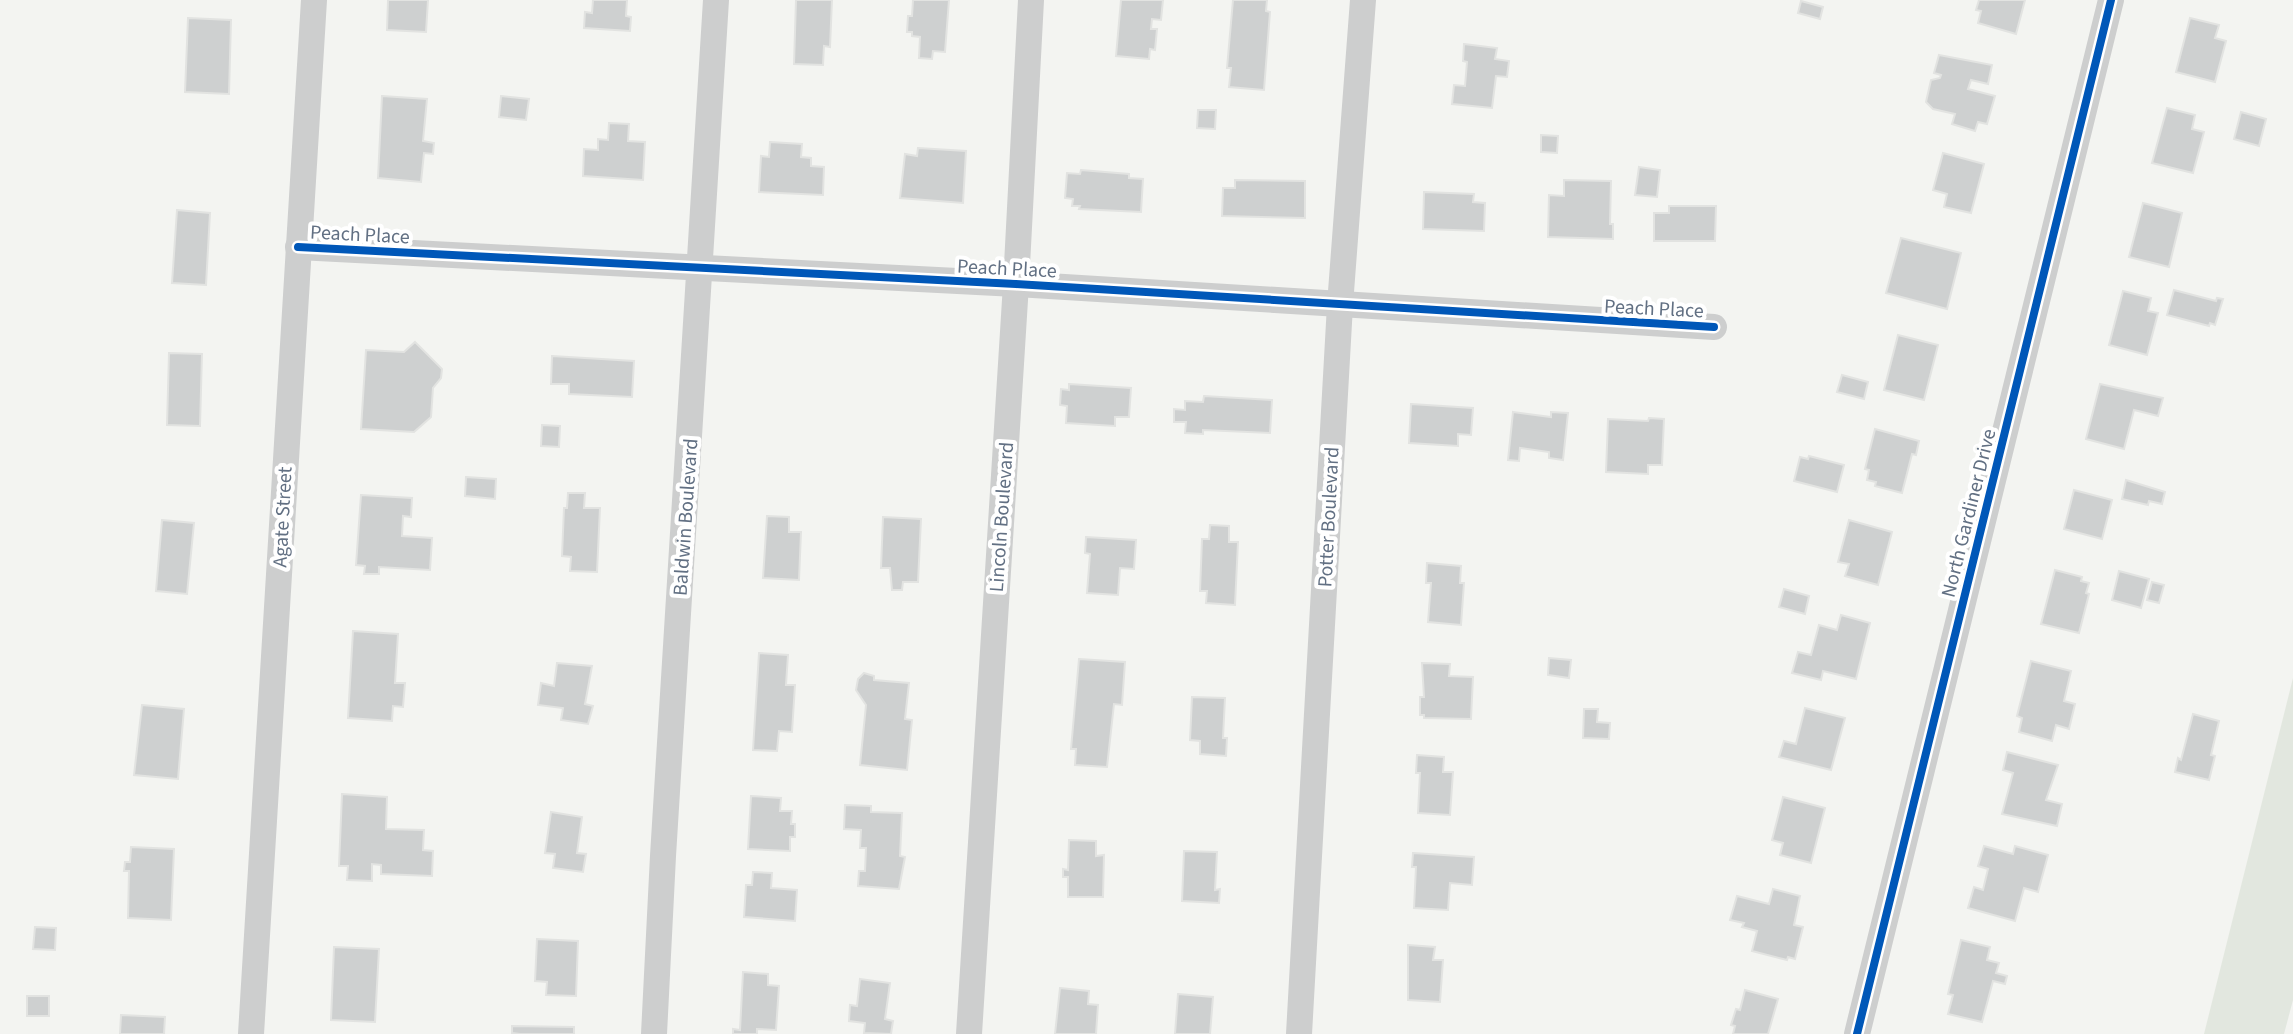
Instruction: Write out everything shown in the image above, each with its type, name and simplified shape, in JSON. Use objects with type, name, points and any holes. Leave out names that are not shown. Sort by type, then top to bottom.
[{"type":"street","name":"Agate Street","points":[[251,1034],[314,0]]},
{"type":"street","name":"Baldwin Boulevard","points":[[654,1034],[716,0]]},
{"type":"street","name":"Lincoln Boulevard","points":[[969,1034],[1031,0]]},
{"type":"street","name":"Potter Boulevard","points":[[1299,1034],[1340,305],[1363,0]]},
{"type":"street","name":"North Gardiner Drive","points":[[1857,1034],[2111,0]]},
{"type":"street","name":"Peach Place","points":[[298,247],[1016,284],[1714,327]]},
{"type":"shaded area","points":[[2293,678],[2293,1000],[2284,1034],[2204,1034]]},
{"type":"building","points":[[388,0],[428,0],[426,32],[387,30]]},
{"type":"building","points":[[593,0],[627,0],[626,16],[631,17],[630,31],[584,28],[585,12],[592,13]]},
{"type":"building","points":[[796,0],[832,0],[830,47],[824,46],[823,65],[794,64]]},
{"type":"building","points":[[913,0],[949,0],[945,52],[933,51],[932,59],[919,58],[920,37],[907,32]]},
{"type":"building","points":[[1121,0],[1163,0],[1161,20],[1152,19],[1151,29],[1157,29],[1155,50],[1150,49],[1149,59],[1116,56]]},
{"type":"building","points":[[1233,0],[1267,0],[1266,11],[1270,12],[1264,90],[1229,87],[1231,68],[1227,68]]},
{"type":"building","points":[[1979,0],[2025,0],[2016,34],[1978,23],[1981,11],[1976,10]]},
{"type":"building","points":[[1801,1],[1823,7],[1820,19],[1798,13]]},
{"type":"building","points":[[188,18],[231,20],[229,94],[185,92]]},
{"type":"building","points":[[2190,18],[2219,25],[2215,38],[2226,41],[2215,82],[2176,72]]},
{"type":"building","points":[[1464,44],[1497,48],[1495,59],[1509,61],[1507,77],[1496,76],[1492,108],[1452,104],[1454,85],[1465,86],[1467,62],[1463,61]]},
{"type":"building","points":[[1939,55],[1992,65],[1988,84],[1971,80],[1968,89],[1995,96],[1987,124],[1978,122],[1975,131],[1952,124],[1955,114],[1933,109],[1926,102],[1931,80],[1941,75],[1934,73]]},
{"type":"building","points":[[382,96],[427,99],[423,141],[434,143],[433,154],[424,153],[421,182],[378,178]]},
{"type":"building","points":[[501,96],[529,99],[526,120],[499,117]]},
{"type":"building","points":[[2167,108],[2195,115],[2192,129],[2204,132],[2193,173],[2152,163]]},
{"type":"building","points":[[1198,110],[1216,110],[1215,129],[1197,128]]},
{"type":"building","points":[[2241,112],[2266,119],[2259,146],[2234,139]]},
{"type":"building","points":[[609,123],[629,124],[628,141],[645,142],[643,180],[583,176],[584,149],[598,150],[598,139],[608,140]]},
{"type":"building","points":[[1541,135],[1558,136],[1557,153],[1541,152]]},
{"type":"building","points":[[770,142],[802,144],[801,157],[811,158],[811,166],[824,167],[823,195],[759,192],[761,156],[769,157]]},
{"type":"building","points":[[918,148],[966,151],[963,203],[900,198],[905,154],[917,156]]},
{"type":"building","points":[[1943,153],[1984,164],[1971,213],[1944,207],[1947,194],[1933,190]]},
{"type":"building","points":[[1639,167],[1660,170],[1657,197],[1635,195]]},
{"type":"building","points":[[1081,170],[1129,174],[1129,178],[1143,179],[1141,212],[1072,206],[1073,199],[1065,198],[1067,173],[1080,174]]},
{"type":"building","points":[[1235,180],[1305,181],[1305,218],[1222,216],[1223,188],[1235,188]]},
{"type":"building","points":[[1564,180],[1611,181],[1610,224],[1613,224],[1613,239],[1548,237],[1549,195],[1564,196]]},
{"type":"building","points":[[1424,192],[1474,194],[1473,202],[1485,203],[1484,231],[1423,229]]},
{"type":"building","points":[[2143,203],[2182,213],[2169,267],[2129,257]]},
{"type":"building","points":[[1669,206],[1716,206],[1715,241],[1654,241],[1654,213],[1669,213]]},
{"type":"building","points":[[177,210],[210,213],[206,285],[172,283]]},
{"type":"building","points":[[1901,238],[1961,253],[1947,309],[1886,293]]},
{"type":"building","points":[[2174,290],[2216,301],[2217,298],[2223,299],[2215,325],[2167,315]]},
{"type":"building","points":[[2123,291],[2151,298],[2148,311],[2158,313],[2147,355],[2109,345]]},
{"type":"building","points":[[1898,335],[1938,345],[1924,400],[1884,390]]},
{"type":"building","points":[[415,342],[442,369],[441,378],[433,388],[431,417],[414,432],[361,429],[366,350],[404,352]]},
{"type":"building","points":[[169,353],[202,354],[200,426],[167,425]]},
{"type":"building","points":[[552,356],[634,361],[632,397],[569,394],[569,384],[551,384]]},
{"type":"building","points":[[1842,375],[1868,382],[1864,399],[1837,392]]},
{"type":"building","points":[[1069,384],[1131,388],[1129,417],[1115,417],[1115,426],[1066,423],[1067,406],[1060,405],[1061,389],[1069,390]]},
{"type":"building","points":[[2100,384],[2163,398],[2158,416],[2134,410],[2124,449],[2086,439]]},
{"type":"building","points":[[1204,396],[1272,400],[1270,433],[1203,430],[1203,434],[1185,433],[1186,422],[1174,422],[1174,409],[1185,410],[1185,401],[1203,402]]},
{"type":"building","points":[[1411,404],[1473,408],[1471,435],[1458,434],[1458,446],[1409,443]]},
{"type":"building","points":[[1513,412],[1551,417],[1551,412],[1568,413],[1563,460],[1549,458],[1549,452],[1520,448],[1519,461],[1508,460]]},
{"type":"building","points":[[1649,418],[1664,419],[1662,465],[1648,465],[1648,474],[1606,472],[1608,419],[1648,421]]},
{"type":"building","points":[[542,425],[560,426],[559,447],[541,446]]},
{"type":"building","points":[[1875,429],[1919,441],[1916,455],[1912,454],[1902,493],[1875,486],[1876,482],[1867,480],[1869,470],[1865,469]]},
{"type":"building","points":[[1809,456],[1844,465],[1837,492],[1794,481],[1800,457],[1808,459]]},
{"type":"building","points":[[466,477],[496,479],[495,499],[465,496]]},
{"type":"building","points":[[2126,480],[2165,492],[2162,504],[2149,501],[2148,505],[2122,499]]},
{"type":"building","points":[[2074,490],[2112,500],[2102,539],[2064,529]]},
{"type":"building","points":[[568,493],[585,493],[584,508],[600,508],[597,572],[570,571],[571,557],[562,556],[564,508],[567,508]]},
{"type":"building","points":[[361,495],[412,498],[411,517],[403,516],[402,536],[432,538],[430,570],[379,567],[379,574],[364,574],[365,566],[356,565]]},
{"type":"building","points":[[767,516],[789,517],[789,532],[801,532],[799,580],[763,578]]},
{"type":"building","points":[[883,517],[921,519],[918,582],[903,582],[902,590],[892,590],[890,568],[881,568]]},
{"type":"building","points":[[162,520],[194,523],[187,594],[156,591]]},
{"type":"building","points":[[1849,520],[1892,532],[1878,585],[1845,576],[1849,564],[1838,562]]},
{"type":"building","points":[[1210,525],[1229,526],[1229,542],[1238,542],[1235,605],[1206,603],[1207,591],[1200,591],[1202,539],[1209,539]]},
{"type":"building","points":[[1086,537],[1136,540],[1134,569],[1120,568],[1118,595],[1087,593],[1090,554],[1085,553]]},
{"type":"building","points":[[1427,563],[1461,566],[1460,583],[1464,583],[1461,625],[1428,622],[1431,583],[1426,583]]},
{"type":"building","points":[[2055,570],[2082,577],[2081,581],[2089,583],[2079,633],[2041,624]]},
{"type":"building","points":[[2119,571],[2149,579],[2141,608],[2112,600]]},
{"type":"building","points":[[2152,582],[2164,585],[2159,603],[2147,600]]},
{"type":"building","points":[[1784,589],[1809,596],[1805,614],[1779,607]]},
{"type":"building","points":[[1841,615],[1870,623],[1856,679],[1823,671],[1821,680],[1792,673],[1798,652],[1811,655],[1819,625],[1837,630]]},
{"type":"building","points":[[353,631],[398,634],[395,683],[405,683],[403,707],[393,706],[392,721],[348,718]]},
{"type":"building","points":[[759,653],[788,655],[786,685],[795,685],[792,732],[779,731],[777,751],[753,750]]},
{"type":"building","points":[[1549,658],[1571,660],[1569,678],[1548,675]]},
{"type":"building","points":[[1079,659],[1125,662],[1122,705],[1114,704],[1107,767],[1075,765],[1076,749],[1071,749]]},
{"type":"building","points":[[2031,661],[2071,671],[2064,701],[2075,704],[2069,729],[2056,725],[2052,741],[2019,732],[2022,718],[2017,716]]},
{"type":"building","points":[[557,663],[592,666],[585,704],[593,706],[588,724],[561,720],[563,708],[538,705],[541,683],[554,686]]},
{"type":"building","points":[[1422,663],[1450,664],[1449,676],[1473,677],[1471,719],[1424,718],[1420,715],[1420,697],[1424,697]]},
{"type":"building","points":[[864,673],[874,676],[874,680],[909,683],[905,719],[912,720],[907,770],[860,765],[866,705],[856,690],[858,679]]},
{"type":"building","points":[[1192,697],[1225,698],[1223,738],[1227,738],[1226,756],[1200,754],[1200,741],[1190,740]]},
{"type":"building","points":[[142,705],[184,709],[178,779],[134,775]]},
{"type":"building","points":[[1805,708],[1845,718],[1831,770],[1779,757],[1784,741],[1796,744]]},
{"type":"building","points":[[1584,709],[1598,709],[1597,722],[1610,723],[1609,739],[1583,738]]},
{"type":"building","points":[[2193,714],[2219,721],[2209,780],[2175,772]]},
{"type":"building","points":[[2007,752],[2058,765],[2046,800],[2062,804],[2057,826],[2002,814],[2013,773],[2003,770]]},
{"type":"building","points":[[1417,755],[1444,757],[1443,772],[1453,772],[1450,815],[1418,813],[1420,773],[1416,773]]},
{"type":"building","points":[[342,794],[387,797],[386,829],[424,830],[423,850],[433,851],[432,876],[381,874],[381,865],[372,864],[372,881],[347,880],[348,866],[339,866]]},
{"type":"building","points":[[751,796],[781,798],[780,811],[792,811],[791,824],[795,824],[795,837],[790,837],[790,851],[748,849]]},
{"type":"building","points":[[1783,797],[1825,808],[1811,863],[1780,855],[1783,843],[1772,840]]},
{"type":"building","points":[[845,805],[871,806],[871,812],[902,813],[900,856],[905,857],[899,889],[858,886],[859,871],[865,871],[866,848],[860,848],[861,830],[844,829]]},
{"type":"building","points":[[551,812],[582,817],[577,853],[586,854],[583,872],[553,868],[555,854],[545,853]]},
{"type":"building","points":[[1069,840],[1096,841],[1096,856],[1104,855],[1103,897],[1068,897],[1068,877],[1063,877],[1063,869],[1068,870]]},
{"type":"building","points":[[1984,846],[2013,854],[2015,846],[2048,855],[2038,892],[2024,888],[2015,921],[1968,908],[1974,887],[1983,890],[1988,869],[1978,866]]},
{"type":"building","points":[[131,847],[174,849],[171,920],[128,918],[129,871],[124,871],[125,862],[130,862]]},
{"type":"building","points":[[1184,851],[1217,852],[1215,890],[1220,889],[1219,903],[1182,901]]},
{"type":"building","points":[[1413,853],[1474,857],[1472,885],[1450,883],[1448,910],[1414,908],[1416,867],[1412,867]]},
{"type":"building","points":[[753,872],[772,873],[771,888],[797,890],[795,921],[744,917],[746,885],[752,885]]},
{"type":"building","points":[[1773,889],[1800,896],[1794,925],[1803,927],[1795,959],[1788,957],[1787,960],[1752,951],[1757,931],[1742,927],[1744,923],[1730,920],[1737,896],[1769,904]]},
{"type":"building","points":[[35,927],[56,928],[55,950],[33,949]]},
{"type":"building","points":[[537,939],[578,941],[576,996],[546,995],[547,982],[535,981]]},
{"type":"building","points":[[1961,940],[1990,947],[1987,960],[1999,963],[1996,973],[2007,976],[2005,984],[1993,981],[1982,1022],[1948,1014],[1953,995],[1948,994]]},
{"type":"building","points":[[1408,945],[1435,947],[1433,960],[1443,960],[1440,1002],[1408,1000]]},
{"type":"building","points":[[334,947],[379,949],[375,1022],[331,1020]]},
{"type":"building","points":[[743,972],[768,974],[768,985],[779,986],[776,1030],[757,1029],[757,1034],[733,1034],[733,1029],[740,1030]]},
{"type":"building","points":[[860,979],[890,983],[885,1019],[893,1021],[891,1034],[864,1033],[865,1023],[849,1021],[850,1005],[857,1006]]},
{"type":"building","points":[[1060,988],[1089,991],[1088,1004],[1098,1005],[1096,1034],[1055,1034]]},
{"type":"building","points":[[1745,990],[1778,999],[1768,1034],[1733,1034],[1735,1026],[1731,1025],[1736,1009],[1740,1010]]},
{"type":"building","points":[[1178,994],[1213,997],[1210,1034],[1175,1034]]},
{"type":"building","points":[[27,996],[49,996],[49,1016],[27,1016]]},
{"type":"building","points":[[121,1015],[165,1017],[164,1034],[120,1034]]},
{"type":"building","points":[[512,1026],[574,1027],[574,1034],[512,1033]]},
{"type":"cycle path","points":[[1857,1034],[2111,0]]},
{"type":"cycle path","points":[[298,247],[1016,284],[1714,327]]}]
